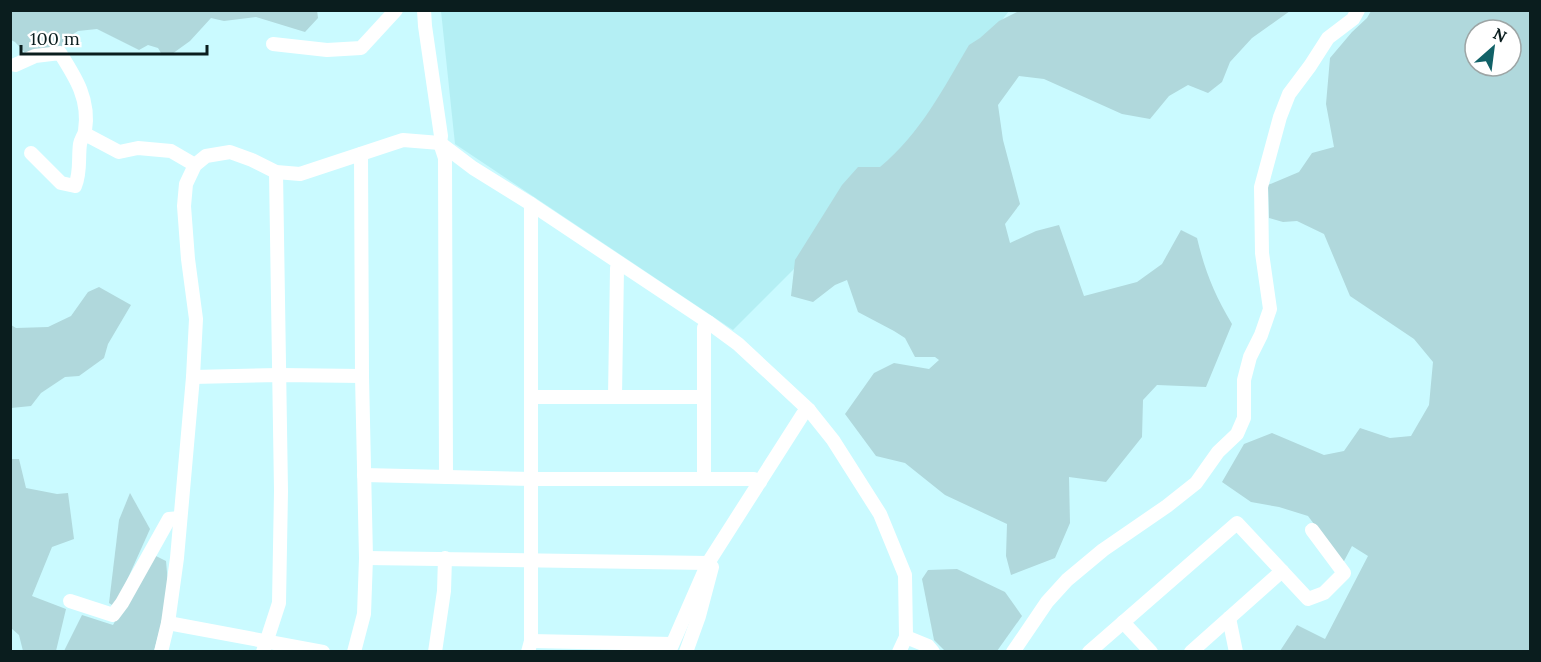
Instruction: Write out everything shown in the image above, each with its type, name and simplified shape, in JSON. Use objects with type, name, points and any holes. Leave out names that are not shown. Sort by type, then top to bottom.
[{"type":"street","points":[[273,44],[327,50],[361,48],[396,10]]},
{"type":"street","points":[[424,10],[441,136],[440,143],[445,158],[446,477]]},
{"type":"street","points":[[1013,651],[1047,602],[1067,580],[1103,550],[1196,483],[1218,452],[1237,434],[1244,418],[1244,380],[1250,357],[1270,309],[1262,253],[1262,187],[1280,117],[1289,94],[1328,38],[1353,19],[1358,10]]},
{"type":"street","points":[[15,65],[35,56],[60,53],[75,75],[84,97],[85,134],[80,141],[79,176],[75,186],[61,183],[31,153]]},
{"type":"street","points":[[85,134],[119,152],[138,148],[171,151],[195,165]]},
{"type":"street","points":[[160,651],[168,623],[193,377],[196,319],[184,206],[186,184],[195,165],[206,156],[230,152],[276,172],[300,174],[403,140],[440,143],[473,168],[708,322],[738,344],[808,410],[833,440],[880,514],[905,575],[906,637],[899,651]]},
{"type":"street","points":[[354,651],[364,614],[366,558],[361,154]]},
{"type":"street","points":[[265,646],[279,603],[281,491],[276,172]]},
{"type":"street","points":[[531,204],[532,560],[529,646],[670,648],[708,563],[803,414],[808,410]]},
{"type":"street","points":[[615,397],[617,267],[619,263]]},
{"type":"street","points":[[704,479],[704,328],[708,322]]},
{"type":"street","points":[[193,377],[362,376]]},
{"type":"street","points":[[531,397],[704,397]]},
{"type":"street","points":[[364,475],[532,479],[704,479],[760,482]]},
{"type":"street","points":[[70,601],[113,615],[169,519],[180,518]]},
{"type":"street","points":[[1089,651],[1237,523],[1308,599],[1324,593],[1344,573],[1312,530]]},
{"type":"street","points":[[366,558],[708,563],[712,567],[699,616],[686,651]]},
{"type":"street","points":[[435,651],[444,591],[445,558]]},
{"type":"street","points":[[1191,651],[1282,571]]},
{"type":"street","points":[[1229,618],[1236,651]]},
{"type":"street","points":[[1123,622],[1151,651]]},
{"type":"street","points":[[168,623],[265,646],[323,651]]},
{"type":"street","points":[[906,637],[928,646],[933,651]]},
{"type":"shaded area","points":[[317,10],[318,18],[305,32],[256,17],[224,21],[211,18],[190,41],[172,54],[161,53],[158,48],[148,45],[139,50],[97,29],[78,31],[64,40],[61,49],[28,56],[11,40],[11,11]]},
{"type":"shaded area","points":[[1021,10],[1290,11],[1252,38],[1230,62],[1222,82],[1208,93],[1188,85],[1169,96],[1150,119],[1122,114],[1044,79],[1019,76],[998,105],[1003,140],[1020,204],[1005,224],[1010,243],[1036,231],[1059,225],[1084,296],[1137,282],[1162,264],[1181,230],[1197,238],[1211,282],[1232,324],[1206,387],[1157,385],[1143,400],[1142,437],[1106,482],[1069,477],[1070,523],[1055,558],[1011,575],[1006,556],[1007,524],[945,495],[905,463],[876,456],[845,414],[874,373],[894,363],[929,369],[939,360],[935,357],[915,357],[905,338],[858,312],[847,280],[835,285],[813,302],[791,296],[795,260],[842,185],[858,167],[880,167],[894,154],[930,110],[969,45],[999,21]]},
{"type":"shaded area","points":[[441,11],[1009,11],[905,145],[805,258],[733,330],[455,144]]},
{"type":"shaded area","points":[[1371,11],[1530,11],[1530,651],[1280,651],[1297,625],[1325,639],[1368,556],[1352,546],[1343,563],[1308,516],[1279,507],[1251,502],[1222,482],[1244,444],[1272,433],[1324,455],[1344,451],[1360,428],[1390,438],[1411,436],[1429,405],[1433,362],[1414,339],[1350,296],[1324,234],[1297,221],[1283,222],[1269,218],[1268,185],[1299,172],[1312,153],[1334,147],[1326,104],[1330,58]]},
{"type":"shaded area","points":[[99,287],[131,305],[108,344],[104,358],[79,376],[65,377],[41,393],[31,406],[11,408],[11,325],[16,328],[48,327],[71,316],[88,292]]},
{"type":"shaded area","points":[[11,459],[19,459],[26,488],[57,494],[68,493],[74,539],[52,547],[32,596],[66,609],[56,651],[23,651],[19,635],[11,628]]},
{"type":"shaded area","points":[[130,493],[150,529],[115,607],[109,603],[119,520]]},
{"type":"shaded area","points":[[152,554],[166,561],[169,595],[154,651],[64,651],[82,615],[113,625]]},
{"type":"shaded area","points":[[957,569],[1005,592],[1022,616],[997,651],[945,651],[934,640],[922,579],[928,570]]}]
